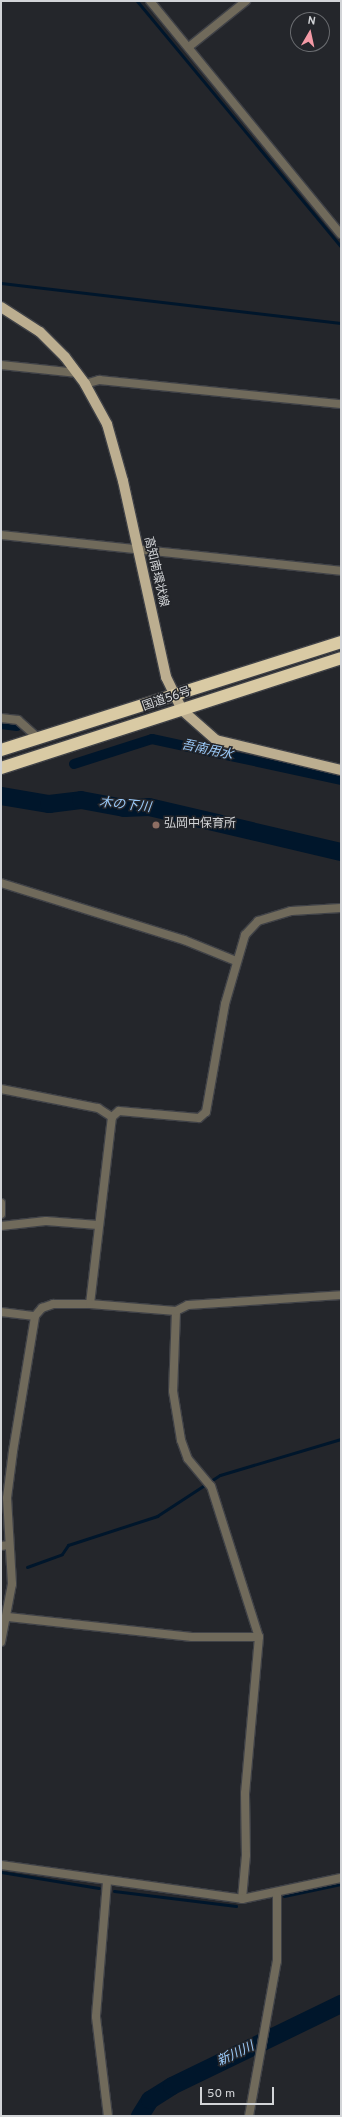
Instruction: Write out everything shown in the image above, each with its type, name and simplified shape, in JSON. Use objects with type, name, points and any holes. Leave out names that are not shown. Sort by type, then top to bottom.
[{"type":"highway","name":"国道56号","points":[[1,750],[341,642]]},
{"type":"highway","name":"国道56号","points":[[1,768],[341,658]]},
{"type":"main road","name":"高知南環状線","points":[[1,307],[40,332],[78,373],[86,384],[107,424],[116,452],[136,548],[172,695],[182,710],[216,740],[341,770]]},
{"type":"street","points":[[150,1],[190,46],[341,234]]},
{"type":"street","points":[[190,46],[246,1]]},
{"type":"street","points":[[1,365],[78,373]]},
{"type":"street","points":[[86,384],[99,380],[341,404]]},
{"type":"street","points":[[1,535],[341,570]]},
{"type":"street","points":[[1,718],[18,720],[38,738]]},
{"type":"street","points":[[1,883],[184,940],[236,961]]},
{"type":"street","points":[[90,1304],[98,1225],[112,1117],[119,1111],[199,1118],[206,1112],[236,961],[245,935],[258,921],[292,911],[341,908]]},
{"type":"street","points":[[1,1089],[98,1108],[112,1117]]},
{"type":"street","points":[[1,1203],[1,1214]]},
{"type":"street","points":[[1,1226],[46,1222],[98,1225]]},
{"type":"street","points":[[1,1312],[35,1316],[53,1304],[90,1304],[176,1311],[188,1305],[341,1295]]},
{"type":"street","points":[[176,1311],[175,1412],[188,1459],[209,1483],[259,1637],[245,1793],[246,1855],[242,1899]]},
{"type":"street","points":[[1,1642],[8,1617],[12,1584],[5,1546],[7,1498],[12,1451],[35,1316]]},
{"type":"street","points":[[8,1617],[177,1636],[259,1637]]},
{"type":"street","points":[[1,1865],[107,1882],[242,1899],[277,1894],[341,1878]]},
{"type":"street","points":[[107,1882],[96,2017],[108,2116]]},
{"type":"street","points":[[249,2116],[263,2050],[277,1961],[277,1894]]},
{"type":"waterway","points":[[137,1],[341,247]]},
{"type":"waterway","points":[[1,283],[341,323]]},
{"type":"waterway","name":"吾南用水","points":[[1,724],[17,726]]},
{"type":"waterway","name":"吾南用水","points":[[74,764],[152,739],[341,780]]},
{"type":"waterway","name":"木の下川","points":[[1,796],[49,804],[81,800],[124,808],[149,807],[341,852]]},
{"type":"waterway","points":[[27,1567],[62,1554],[68,1545],[157,1516],[220,1475],[341,1439]]},
{"type":"waterway","points":[[1,1872],[99,1888]]},
{"type":"waterway","points":[[284,1896],[341,1884]]},
{"type":"waterway","points":[[114,1891],[236,1906]]},
{"type":"waterway","name":"新川川","points":[[140,2116],[150,2100],[172,2086],[341,2004]]},
{"type":"place","name":"弘岡中保育所","points":[[156,825]]}]
